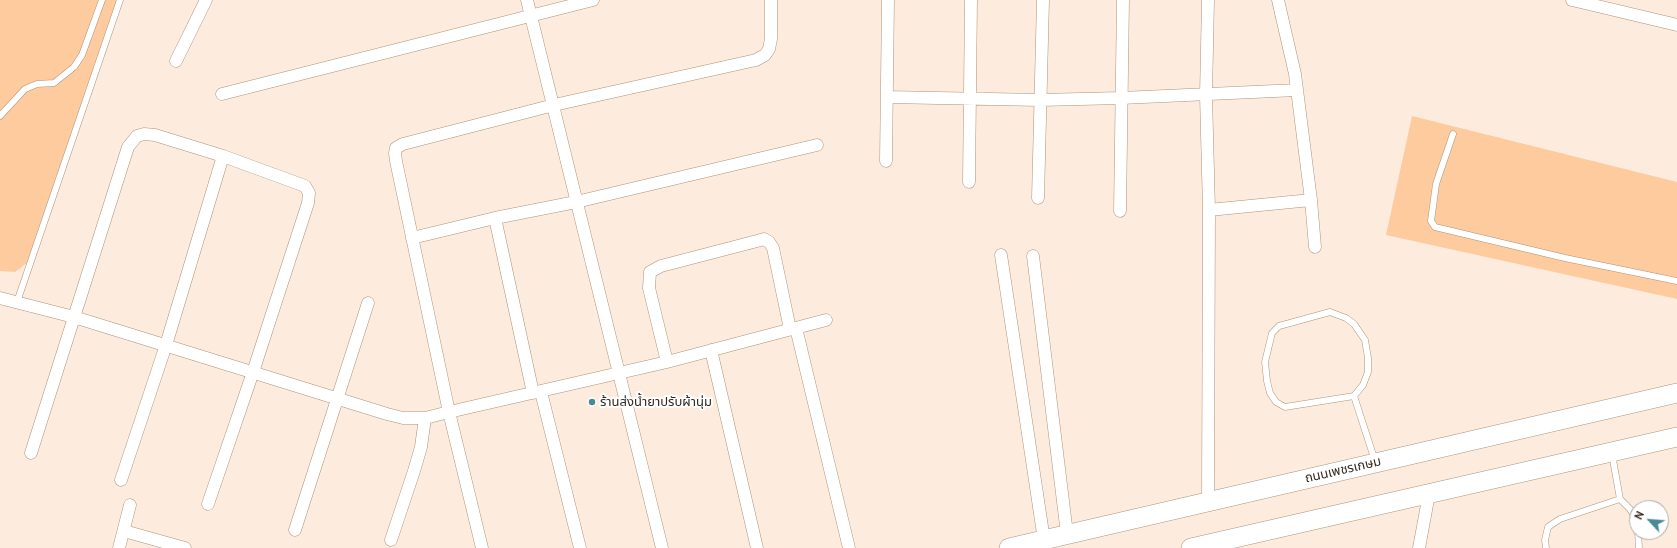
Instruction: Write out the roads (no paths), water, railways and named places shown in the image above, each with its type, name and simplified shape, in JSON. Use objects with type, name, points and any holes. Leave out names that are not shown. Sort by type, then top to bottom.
[{"type":"main road","name":"ถนนเพชรเกษม","points":[[1009,548],[1677,393]]},
{"type":"main road","points":[[1191,548],[1677,437]]},
{"type":"street","points":[[176,61],[205,2],[217,0]]},
{"type":"street","points":[[527,0],[662,548]]},
{"type":"street","points":[[222,94],[592,0]]},
{"type":"street","points":[[482,548],[449,412],[396,162],[396,148],[403,144],[554,105],[756,60],[766,55],[772,39],[771,0]]},
{"type":"street","points":[[886,161],[888,0]]},
{"type":"street","points":[[969,182],[971,0]]},
{"type":"street","points":[[1038,198],[1043,0]]},
{"type":"street","points":[[1120,211],[1123,0]]},
{"type":"street","points":[[1208,0],[1206,95],[1209,210],[1208,501]]},
{"type":"street","points":[[1278,0],[1297,90],[1311,200],[1315,246]]},
{"type":"street","points":[[1572,0],[1677,25]]},
{"type":"street","points":[[887,96],[1040,100],[1206,95],[1297,90]]},
{"type":"street","points":[[31,453],[128,147],[132,140],[144,134],[155,135],[223,156],[305,186],[309,193],[308,203],[208,504]]},
{"type":"street","points":[[412,238],[495,218],[576,202],[817,145]]},
{"type":"street","points":[[121,480],[166,345],[223,156]]},
{"type":"street","points":[[1209,210],[1311,200]]},
{"type":"street","points":[[495,218],[537,393],[580,548]]},
{"type":"street","points":[[667,362],[649,288],[650,272],[661,266],[764,239],[769,242],[773,248],[849,548]]},
{"type":"street","points":[[1000,255],[1044,540]]},
{"type":"street","points":[[1033,256],[1067,534]]},
{"type":"street","points":[[0,298],[74,317],[404,418],[425,418],[537,393],[667,362],[826,320]]},
{"type":"street","points":[[295,530],[368,303]]},
{"type":"street","points":[[711,350],[757,548]]},
{"type":"street","points":[[391,540],[417,459],[425,418]]},
{"type":"street","points":[[1419,548],[1429,494]]},
{"type":"street","points":[[119,548],[130,505]]},
{"type":"street","points":[[124,531],[185,548]]},
{"type":"lane","points":[[0,116],[25,89],[37,84],[54,83],[74,67],[82,55],[102,0]]},
{"type":"lane","points":[[17,302],[120,0]]},
{"type":"lane","points":[[1453,134],[1436,184],[1431,221],[1435,227],[1565,258],[1677,281]]},
{"type":"lane","points":[[1330,312],[1346,318],[1359,329],[1365,340],[1368,358],[1368,372],[1363,385],[1354,396],[1285,407],[1276,402],[1270,392],[1265,362],[1272,333],[1279,326],[1330,312]]},
{"type":"lane","points":[[1354,396],[1376,463]]},
{"type":"lane","points":[[1611,453],[1620,499],[1629,508]]},
{"type":"lane","points":[[1546,548],[1545,540],[1548,527],[1560,519],[1620,499]]},
{"type":"place","name":"ร้านส่งน้ำยาปรับผ้านุ่ม","points":[[592,402]]}]
